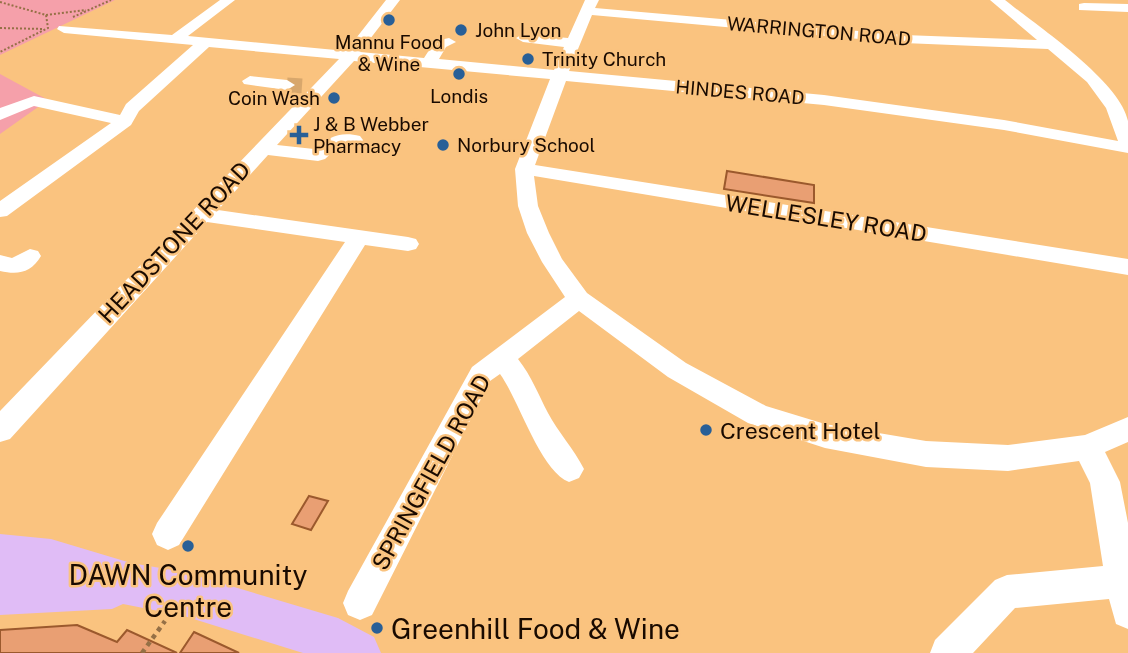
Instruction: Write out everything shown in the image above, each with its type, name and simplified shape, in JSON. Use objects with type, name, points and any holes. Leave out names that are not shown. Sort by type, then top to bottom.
[{"type":"main road","points":[[0,555],[51,560],[131,585],[184,594],[338,641],[358,653]]},
{"type":"main road","points":[[0,593],[131,585]]},
{"type":"street","points":[[175,39],[228,0]]},
{"type":"street","name":"HEADSTONE ROAD","points":[[0,430],[261,149],[303,86],[345,56],[393,0]]},
{"type":"street","points":[[997,0],[1093,79],[1114,108],[1128,142]]},
{"type":"street","points":[[1078,4],[1128,8]]},
{"type":"street","points":[[1078,4],[1107,25]]},
{"type":"street","points":[[590,5],[572,43],[524,169],[528,206],[538,233],[553,262],[579,299],[677,370],[758,415],[825,436],[926,454],[1008,458],[1087,447],[1128,429]]},
{"type":"street","name":"WARRINGTON ROAD","points":[[590,5],[904,39],[1050,45]]},
{"type":"street","name":"HINDES ROAD","points":[[62,25],[345,56],[824,100],[1004,125],[1128,148]]},
{"type":"street","points":[[523,38],[572,43]]},
{"type":"street","points":[[0,211],[125,121],[132,108],[206,42]]},
{"type":"street","points":[[429,63],[440,44],[449,42]]},
{"type":"street","points":[[250,81],[303,86]]},
{"type":"street","points":[[0,115],[34,101],[125,121]]},
{"type":"street","points":[[261,149],[318,156],[337,140],[354,140]]},
{"type":"street","name":"WELLESLEY ROAD","points":[[524,169],[1128,267]]},
{"type":"street","points":[[200,214],[408,244]]},
{"type":"street","points":[[168,534],[360,236]]},
{"type":"street","name":"SPRINGFIELD ROAD","points":[[360,603],[481,374],[579,299]]},
{"type":"street","points":[[502,357],[523,385],[537,420],[569,469]]},
{"type":"street","points":[[948,653],[1007,592],[1125,597],[1105,482],[1087,447]]},
{"type":"path","points":[[0,52],[111,0]]},
{"type":"path","points":[[0,2],[46,15],[62,25]]},
{"type":"path","points":[[46,15],[91,9]]},
{"type":"path","points":[[0,28],[62,25]]},
{"type":"path","points":[[142,653],[184,594]]},
{"type":"shaded area","points":[[0,0],[115,0],[0,55]]},
{"type":"shaded area","points":[[0,74],[48,100],[0,134]]},
{"type":"building","points":[[727,171],[814,185],[814,203],[724,189]]},
{"type":"building","points":[[309,496],[328,501],[311,530],[292,524]]},
{"type":"building","points":[[77,625],[117,642],[127,630],[177,653],[0,653],[0,630]]},
{"type":"building","points":[[194,632],[239,653],[180,653]]},
{"type":"tunnel","points":[[287,85],[302,86]]},
{"type":"place","name":"Mannu Food & Wine","points":[[389,20]]},
{"type":"place","name":"John Lyon","points":[[461,30]]},
{"type":"place","name":"Trinity Church","points":[[528,59]]},
{"type":"place","name":"Londis","points":[[459,74]]},
{"type":"place","name":"Coin Wash","points":[[334,98]]},
{"type":"place","name":"J & B Webber Pharmacy","points":[[299,135]]},
{"type":"place","name":"Norbury School","points":[[443,145]]},
{"type":"place","name":"Crescent Hotel","points":[[706,430]]},
{"type":"place","name":"DAWN Community Centre","points":[[188,546]]},
{"type":"place","name":"Greenhill Food & Wine","points":[[377,628]]}]
